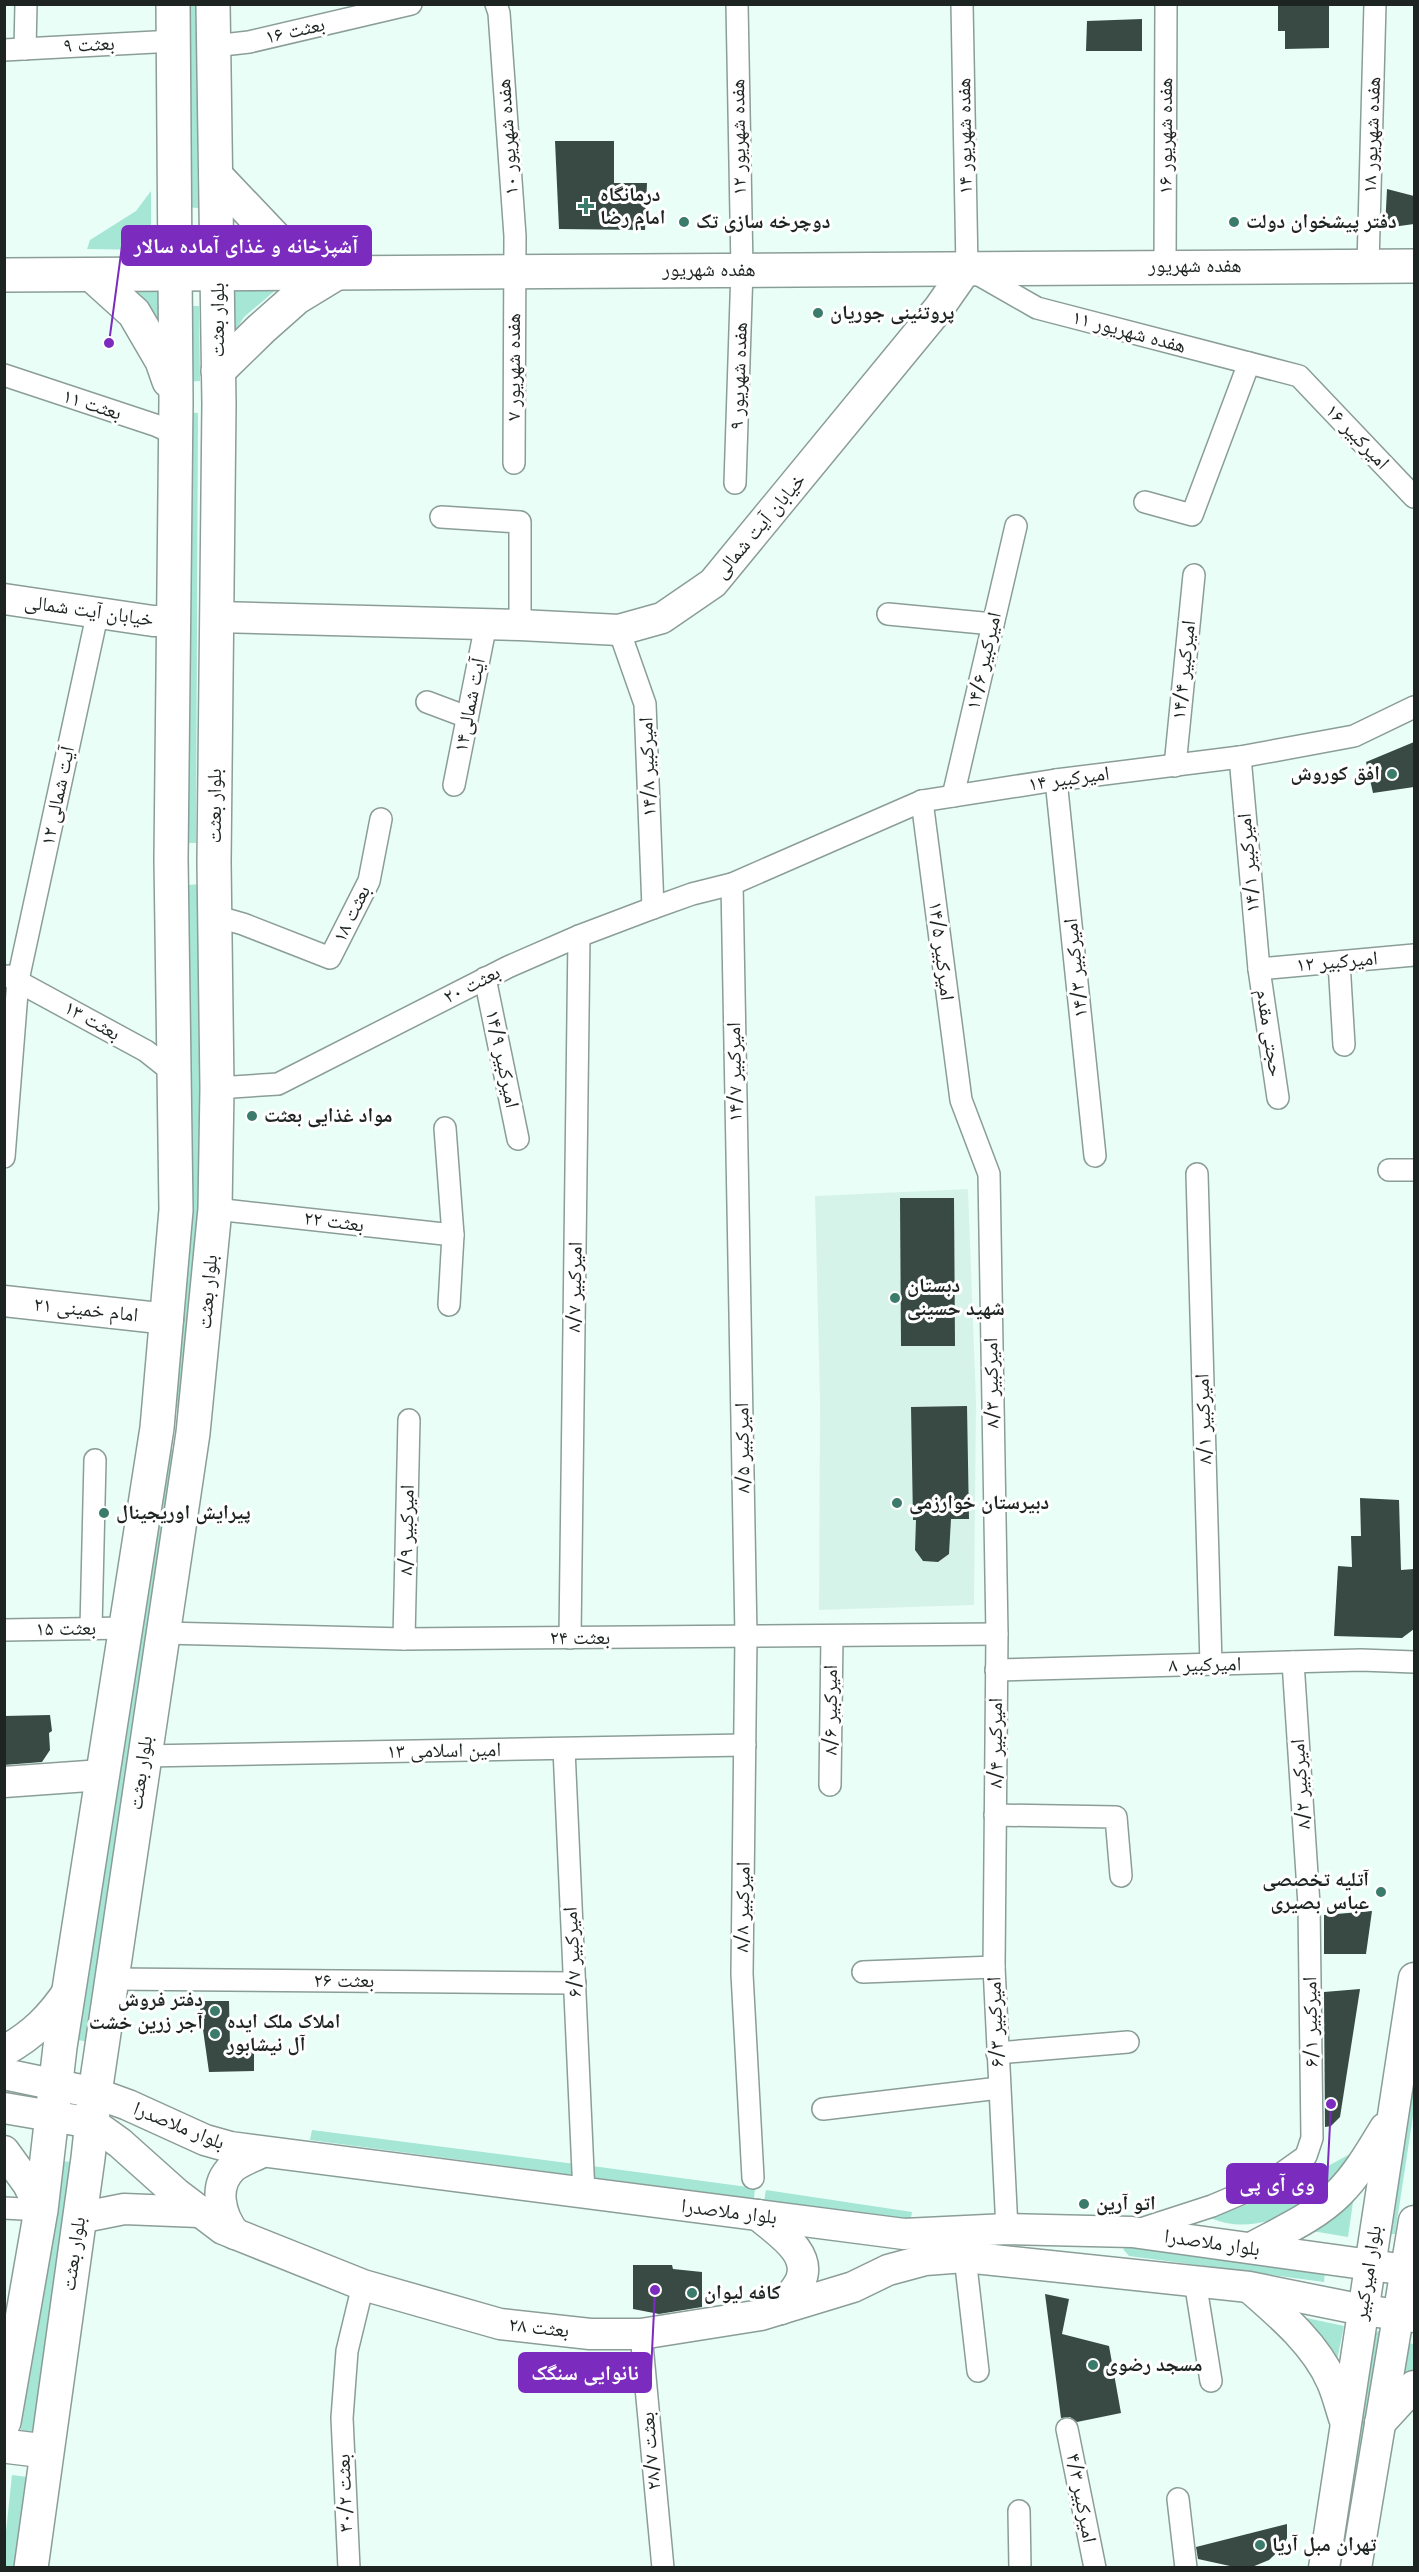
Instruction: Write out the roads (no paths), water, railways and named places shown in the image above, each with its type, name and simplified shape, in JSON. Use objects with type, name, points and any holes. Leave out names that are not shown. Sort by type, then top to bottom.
[{"type":"main road","name":"بلوار بعثت","points":[[4,2422],[41,2210],[52,2100],[157,1428],[176,1210],[171,858],[176,401],[173,4]]},
{"type":"main road","name":"بلوار بعثت","points":[[31,2568],[93,2108],[124,1979],[143,1756],[194,1422],[216,1209],[214,862],[219,404],[213,4]]},
{"type":"main road","points":[[216,176],[292,257],[338,272]]},
{"type":"main road","points":[[4,273],[22,261],[174,266]]},
{"type":"main road","name":"هفده شهریور","points":[[174,266],[218,265],[338,272],[1414,266]]},
{"type":"main road","points":[[4,273],[93,275],[174,266]]},
{"type":"main road","name":"خیابان آیت شمالی","points":[[216,617],[620,630],[662,618],[713,583],[939,308],[967,268]]},
{"type":"main road","points":[[218,371],[261,328],[296,298],[338,272]]},
{"type":"main road","points":[[93,275],[134,313],[145,329],[162,361],[176,401],[219,404]]},
{"type":"main road","name":"خیابان آیت شمالی","points":[[4,599],[98,611],[153,621],[174,621]]},
{"type":"main road","points":[[171,858],[214,862]]},
{"type":"main road","name":"امام خمینی ۲۱","points":[[4,1301],[168,1319]]},
{"type":"main road","points":[[4,1782],[102,1775]]},
{"type":"main road","name":"بلوار امیرکبیر","points":[[1324,2568],[1414,1978]]},
{"type":"main road","points":[[4,2051],[28,2038],[51,2016],[69,1990]]},
{"type":"main road","points":[[4,2074],[52,2100]]},
{"type":"main road","points":[[4,2108],[52,2100]]},
{"type":"main road","name":"بعثت ۲۸","points":[[52,2100],[93,2108],[120,2143],[199,2212],[223,2229],[363,2286],[500,2324],[590,2334],[641,2334],[760,2315],[853,2287],[888,2270],[925,2260],[965,2258],[1072,2269]]},
{"type":"main road","name":"بلوار ملاصدرا","points":[[93,2108],[128,2105],[205,2140],[262,2152],[904,2234],[1007,2229],[1131,2232],[1410,2271]]},
{"type":"main road","points":[[1251,2248],[1301,2220],[1337,2195],[1361,2168],[1392,2115]]},
{"type":"main road","points":[[4,2151],[28,2184],[41,2210]]},
{"type":"main road","points":[[235,2234],[224,2220],[221,2200],[222,2180],[234,2166],[262,2152]]},
{"type":"main road","points":[[79,2218],[124,2209],[199,2212]]},
{"type":"main road","points":[[758,2215],[789,2242],[798,2253],[804,2268],[800,2281],[781,2309]]},
{"type":"main road","name":"بلوار امیرکبیر","points":[[1356,2568],[1380,2423],[1406,2316],[1414,2221]]},
{"type":"main road","name":"بلوار ملاصدرا","points":[[1072,2269],[1249,2287],[1363,2310],[1406,2316]]},
{"type":"main road","points":[[1249,2287],[1285,2318],[1312,2351],[1331,2380],[1346,2421]]},
{"type":"main road","points":[[1380,2423],[1414,2386]]},
{"type":"main road","points":[[4,2446],[45,2451]]},
{"type":"street","points":[[15,49],[26,4]]},
{"type":"street","name":"بعثت ۱۶","points":[[214,46],[249,42],[411,4]]},
{"type":"street","name":"هفده شهریور ۱۰","points":[[496,4],[499,13],[515,271]]},
{"type":"street","name":"هفده شهریور ۱۲","points":[[737,4],[742,269]]},
{"type":"street","name":"هفده شهریور ۱۴","points":[[962,4],[967,268]]},
{"type":"street","name":"هفده شهریور ۱۶","points":[[1165,267],[1166,4]]},
{"type":"street","name":"هفده شهریور ۱۸","points":[[1368,265],[1375,4]]},
{"type":"street","points":[[1374,40],[1381,4]]},
{"type":"street","name":"۹ بعثت","points":[[15,49],[174,41]]},
{"type":"street","name":"هفده شهریور ۱۱","points":[[967,268],[1037,308],[1299,376]]},
{"type":"street","name":"هفده شهریور ۹","points":[[735,483],[742,269]]},
{"type":"street","name":"هفده شهریور ۷","points":[[514,463],[515,271]]},
{"type":"street","points":[[1145,502],[1192,515],[1249,363]]},
{"type":"street","name":"امیرکبیر ۱۶","points":[[1299,376],[1414,497]]},
{"type":"street","name":"بعثت ۱۱","points":[[6,379],[155,425],[175,434]]},
{"type":"street","points":[[441,517],[520,522],[520,625]]},
{"type":"street","name":"امیرکبیر ۱۴/۶","points":[[953,796],[1016,526]]},
{"type":"street","name":"امیرکبیر ۱۴/۴","points":[[1175,765],[1194,575]]},
{"type":"street","name":"آیت شمالی ۱۲","points":[[4,1157],[11,978],[98,611]]},
{"type":"street","points":[[888,614],[993,624]]},
{"type":"street","name":"آیت شمالی۱۴","points":[[454,785],[486,624]]},
{"type":"street","name":"امیرکبیر ۱۴/۸","points":[[620,630],[645,704],[653,908]]},
{"type":"street","points":[[427,702],[467,717]]},
{"type":"street","name":"امیرکبیر ۱۴","points":[[732,884],[922,801],[1056,780],[1240,758],[1354,736],[1414,707]]},
{"type":"street","name":"امیرکبیر ۱۴/۱","points":[[1240,758],[1259,969]]},
{"type":"street","name":"امیرکبیر ۱۴/۳","points":[[1056,780],[1095,1156]]},
{"type":"street","name":"امیرکبیر ۱۴/۵","points":[[922,801],[961,1100]]},
{"type":"street","name":"بعثت ۱۸","points":[[215,916],[243,924],[330,958],[369,881],[381,819]]},
{"type":"street","name":"بعثت ۲۰","points":[[217,1088],[278,1084],[485,978],[579,936],[692,894],[732,884]]},
{"type":"street","name":"امیرکبیر ۱۴/۷","points":[[732,884],[739,1260]]},
{"type":"street","name":"امیرکبیر ۸/۷","points":[[570,1638],[579,936]]},
{"type":"street","name":"امیرکبیر ۱۲","points":[[1259,969],[1414,956]]},
{"type":"street","points":[[1339,962],[1344,1046]]},
{"type":"street","name":"حجتی مقدم","points":[[1259,969],[1278,1098]]},
{"type":"street","name":"بعثت ۱۳","points":[[11,978],[146,1051],[175,1074]]},
{"type":"street","name":"امیرکبیر ۱۴/۹","points":[[485,978],[518,1139]]},
{"type":"street","name":"امیرکبیر ۸/۳","points":[[961,1100],[989,1174],[996,1670]]},
{"type":"street","points":[[445,1128],[453,1235],[449,1305]]},
{"type":"street","points":[[1389,1170],[1414,1170]]},
{"type":"street","name":"امیرکبیر ۸/۱","points":[[1197,1174],[1211,1664]]},
{"type":"street","name":"بعثت ۲۲","points":[[216,1209],[453,1235]]},
{"type":"street","name":"امیرکبیر ۸/۵","points":[[739,1260],[746,1636]]},
{"type":"street","name":"امیرکبیر ۸/۹","points":[[404,1639],[409,1420]]},
{"type":"street","points":[[90,1628],[95,1460]]},
{"type":"street","name":"بعثت ۱۵","points":[[4,1630],[127,1628]]},
{"type":"street","name":"بعثت ۲۴","points":[[163,1633],[404,1639],[997,1634]]},
{"type":"street","name":"امیرکبیر ۸/۸","points":[[746,1636],[742,1974],[753,2178]]},
{"type":"street","name":"امیرکبیر ۸/۶","points":[[830,1785],[832,1636]]},
{"type":"street","name":"امیرکبیر ۸","points":[[996,1670],[1360,1660],[1414,1662]]},
{"type":"street","name":"امیرکبیر ۸/۲","points":[[1293,1662],[1310,1905]]},
{"type":"street","name":"امیرکبیر ۸/۴","points":[[995,1815],[996,1670]]},
{"type":"street","name":"امین اسلامی ۱۳","points":[[143,1756],[745,1745]]},
{"type":"street","name":"امیرکبیر ۶/۷","points":[[564,1749],[584,2194]]},
{"type":"street","points":[[995,1815],[1116,1817],[1121,1876]]},
{"type":"street","name":"امیرکبیر ۶/۳","points":[[995,1815],[994,1967],[1007,2229]]},
{"type":"street","name":"امیرکبیر ۶/۱","points":[[1131,2232],[1212,2206],[1271,2181],[1306,2156],[1312,2138],[1310,1905]]},
{"type":"street","points":[[863,1972],[994,1967]]},
{"type":"street","name":"بعثت ۲۶","points":[[124,1979],[575,1983]]},
{"type":"street","points":[[997,2053],[1128,2042]]},
{"type":"street","points":[[823,2109],[999,2088]]},
{"type":"street","points":[[4,2208],[41,2210]]},
{"type":"street","points":[[965,2258],[978,2372]]},
{"type":"street","points":[[1194,2281],[1211,2380]]},
{"type":"street","name":"بعثت ۳۰/۲","points":[[349,2568],[342,2418],[347,2351],[363,2286]]},
{"type":"street","name":"بعثت ۲۸/۷","points":[[641,2334],[663,2568]]},
{"type":"street","name":"امیرکبیر ۴/۳","points":[[1067,2429],[1095,2568]]},
{"type":"street","points":[[1178,2499],[1186,2568]]},
{"type":"street","points":[[1019,2511],[1020,2568]]},
{"type":"place","name":"درمانگاه امام رضا","points":[[586,206]]},
{"type":"place","name":"دوچرخه سازی تک","points":[[684,222]]},
{"type":"place","name":"دفتر پیشخوان دولت","points":[[1234,222]]},
{"type":"place","name":"پروتئینی جوریان","points":[[818,313]]},
{"type":"place","name":"آشپزخانه و غذای آماده سالار","points":[[109,343]]},
{"type":"place","name":"افق کوروش","points":[[1392,774]]},
{"type":"place","name":"مواد غذایی بعثت","points":[[252,1116]]},
{"type":"place","name":"دبستان شهید حسینی","points":[[895,1298]]},
{"type":"place","name":"دبیرستان خوارزمی","points":[[897,1503]]},
{"type":"place","name":"پیرایش اوریجینال","points":[[104,1513]]},
{"type":"place","name":"آتلیه تخصصی عباس بصیری","points":[[1381,1892]]},
{"type":"place","name":"دفتر فروش آجر زرین خشت","points":[[215,2011]]},
{"type":"place","name":"املاک ملک ایده آل نیشابور","points":[[215,2034]]},
{"type":"place","name":"وی آی پی","points":[[1331,2104]]},
{"type":"place","name":"اتو آرین","points":[[1084,2204]]},
{"type":"place","name":"نانوایی سنگک","points":[[655,2290]]},
{"type":"place","name":"کافه لیوان","points":[[692,2293]]},
{"type":"place","name":"مسجد رضوی","points":[[1093,2365]]},
{"type":"place","name":"تهران مبل آریا","points":[[1260,2545]]}]
